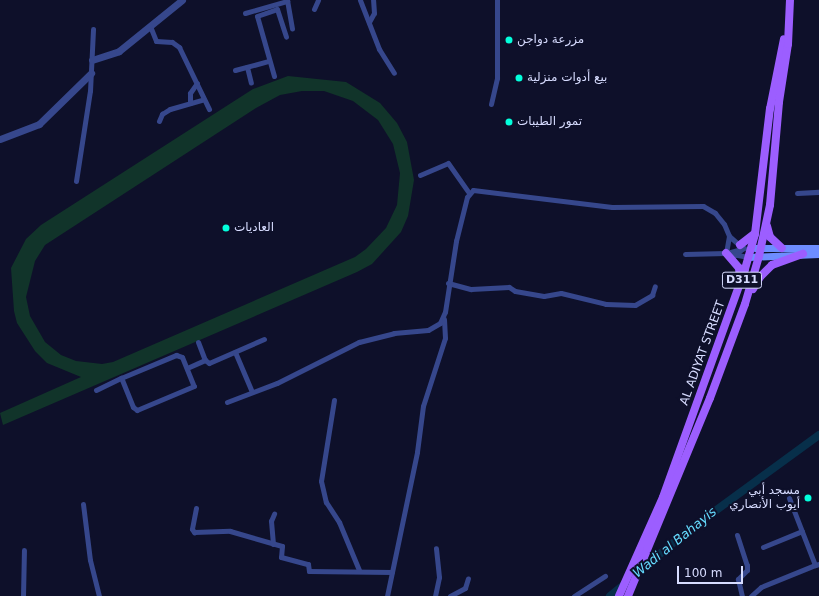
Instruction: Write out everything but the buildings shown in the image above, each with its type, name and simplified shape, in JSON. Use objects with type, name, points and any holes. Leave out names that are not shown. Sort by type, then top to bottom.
[{"type":"main road","name":"AL ADIYAT STREET","points":[[626,594],[638,576],[661,521],[745,304],[759,256],[767,224],[788,44],[790,0]]},
{"type":"main road","name":"AL ADIYAT STREET","points":[[626,594],[749,257],[745,247],[755,234],[770,109],[789,12]]},
{"type":"main road","points":[[767,224],[770,237],[782,248]]},
{"type":"main road","points":[[745,247],[755,234]]},
{"type":"main road","points":[[745,247],[819,248]]},
{"type":"main road","points":[[726,253],[739,268],[740,285]]},
{"type":"main road","points":[[745,304],[767,269],[803,254]]},
{"type":"main road","points":[[749,257],[819,254]]},
{"type":"street","points":[[92,60],[118,51],[182,0]]},
{"type":"street","points":[[245,13],[287,0],[292,29]]},
{"type":"street","points":[[314,9],[318,0]]},
{"type":"street","points":[[360,0],[384,58],[394,73]]},
{"type":"street","points":[[370,22],[374,14],[373,0]]},
{"type":"street","points":[[491,104],[497,78],[497,0]]},
{"type":"street","points":[[274,76],[257,16],[277,8],[286,37]]},
{"type":"street","points":[[150,26],[156,41],[172,42],[178,47],[209,109]]},
{"type":"street","points":[[76,181],[91,73],[93,29]]},
{"type":"street","points":[[236,70],[269,61]]},
{"type":"street","points":[[247,67],[251,83]]},
{"type":"street","points":[[0,139],[38,124],[91,73]]},
{"type":"street","points":[[190,103],[190,93],[197,83]]},
{"type":"street","points":[[159,121],[166,111],[204,99]]},
{"type":"street","points":[[387,596],[417,452],[423,406],[445,338],[444,318],[448,283],[468,192],[448,163],[420,175]]},
{"type":"street","points":[[468,192],[475,190],[612,207],[696,205],[709,209],[720,218],[729,236],[745,247]]},
{"type":"street","points":[[797,193],[819,192]]},
{"type":"street","points":[[726,253],[729,236]]},
{"type":"street","points":[[726,253],[745,247]]},
{"type":"street","points":[[736,255],[745,247]]},
{"type":"street","points":[[685,254],[726,253],[749,257]]},
{"type":"street","points":[[448,283],[471,289],[509,287],[515,291],[544,296],[562,293],[606,304],[635,305],[652,295],[655,286]]},
{"type":"street","points":[[227,402],[252,392],[359,342],[394,333],[428,330],[444,318]]},
{"type":"street","points":[[187,368],[205,360],[209,362],[264,339]]},
{"type":"street","points":[[198,342],[205,360]]},
{"type":"street","points":[[235,352],[252,392]]},
{"type":"street","points":[[96,390],[121,378],[176,355],[182,357],[187,368],[192,389],[137,410],[133,407],[121,378]]},
{"type":"street","points":[[334,400],[321,481],[326,502],[339,522],[359,570]]},
{"type":"street","points":[[751,596],[761,587],[817,565],[789,498]]},
{"type":"street","points":[[83,504],[90,560],[99,596]]},
{"type":"street","points":[[196,508],[192,529],[194,532],[230,531],[282,546],[281,557],[308,564],[309,571],[359,570],[392,572]]},
{"type":"street","points":[[273,544],[271,521],[274,514]]},
{"type":"street","points":[[763,547],[802,531]]},
{"type":"street","points":[[737,535],[747,565],[747,570],[738,579],[742,596]]},
{"type":"street","points":[[435,596],[439,577],[436,548]]},
{"type":"street","points":[[23,596],[24,550]]},
{"type":"street","points":[[574,596],[605,576]]},
{"type":"street","points":[[450,596],[465,588],[468,578]]},
{"type":"green space","points":[[288,76],[346,82],[380,103],[397,123],[407,142],[414,180],[408,216],[401,232],[372,264],[357,272],[3,425],[0,413],[81,377],[47,363],[35,351],[17,323],[14,311],[11,268],[26,239],[41,225],[253,89]],"holes":[[[302,91],[324,91],[353,101],[378,120],[393,144],[400,173],[397,205],[386,228],[366,249],[355,257],[113,362],[102,364],[76,361],[61,355],[45,342],[30,316],[26,297],[35,261],[45,245],[256,108],[280,95]]]},
{"type":"waterway","name":"Wadi al Bahayis","points":[[637,573],[685,533],[819,435]]},
{"type":"waterway","name":"Wadi al Bahayis","points":[[610,596],[625,584]]},
{"type":"place","name":"مزرعة دواجن","points":[[509,40]]},
{"type":"place","name":"بيع أدوات منزلية","points":[[519,78]]},
{"type":"place","name":"تمور الطيبات","points":[[509,122]]},
{"type":"place","name":"العاديات","points":[[226,228]]},
{"type":"place","name":"مسجد أبي أيوب الأنصاري","points":[[808,498]]}]
